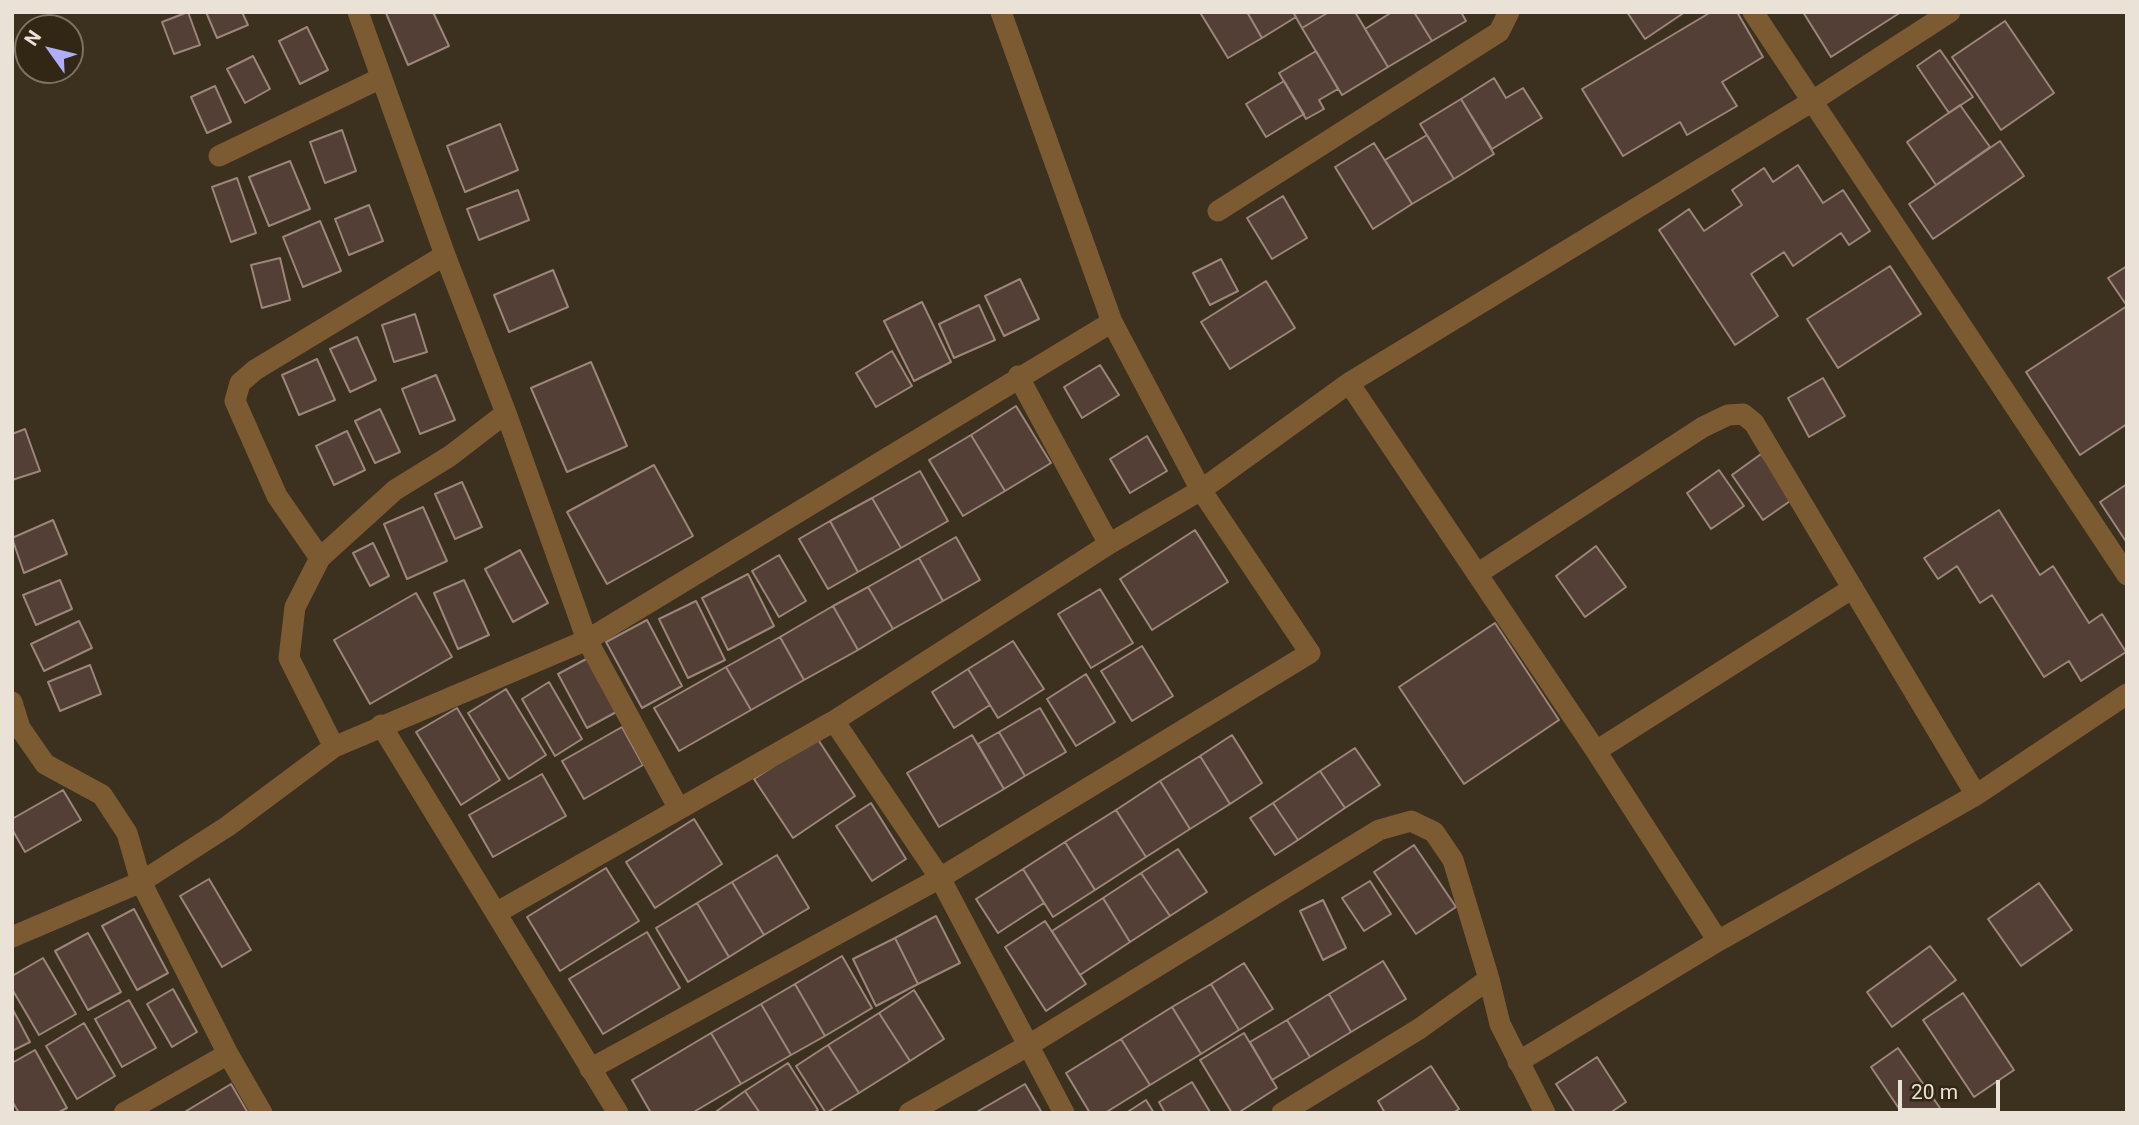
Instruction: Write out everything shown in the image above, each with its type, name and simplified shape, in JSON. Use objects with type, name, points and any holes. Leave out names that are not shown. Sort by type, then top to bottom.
[{"type":"street","points":[[358,12],[587,640],[679,809]]},
{"type":"street","points":[[590,1069],[940,878],[1310,653],[1201,490],[1112,322],[1001,12]]},
{"type":"street","points":[[1219,211],[1499,32],[1509,12]]},
{"type":"street","points":[[1753,12],[2127,575]]},
{"type":"street","points":[[496,913],[834,721],[1109,544],[1201,490],[1349,383],[1811,103],[1950,12]]},
{"type":"street","points":[[219,156],[381,78]]},
{"type":"street","points":[[320,558],[277,496],[249,439],[235,401],[240,383],[255,370],[445,255]]},
{"type":"street","points":[[12,937],[141,882],[228,826],[334,747],[587,640],[1018,376],[1112,322]]},
{"type":"street","points":[[1018,376],[1109,544]]},
{"type":"street","points":[[1349,383],[1596,751],[1718,941]]},
{"type":"street","points":[[334,747],[289,658],[295,607],[320,558],[395,490],[450,456],[506,413]]},
{"type":"street","points":[[1477,573],[1703,427],[1728,415],[1743,414],[1754,424],[1976,795]]},
{"type":"street","points":[[1596,751],[1853,589]]},
{"type":"street","points":[[1518,1062],[1718,941],[1976,795],[2127,694]]},
{"type":"street","points":[[12,702],[20,728],[45,764],[102,795],[127,833],[141,882],[228,1054],[262,1113]]},
{"type":"street","points":[[834,721],[940,878],[1065,1113]]},
{"type":"street","points":[[381,725],[618,1113]]},
{"type":"street","points":[[909,1113],[1029,1045],[1379,830],[1411,821],[1434,832],[1453,860],[1500,1024],[1545,1113]]},
{"type":"street","points":[[1282,1113],[1419,1028],[1489,979]]},
{"type":"street","points":[[124,1113],[228,1054]]},
{"type":"building","points":[[188,12],[200,45],[174,54],[162,22]]},
{"type":"building","points":[[206,12],[242,12],[248,25],[217,38]]},
{"type":"building","points":[[433,12],[449,46],[408,65],[386,13]]},
{"type":"building","points":[[1247,12],[1262,38],[1228,58],[1201,14]]},
{"type":"building","points":[[1247,12],[1293,12],[1296,17],[1262,38]]},
{"type":"building","points":[[1293,12],[1329,12],[1302,28]]},
{"type":"building","points":[[1329,12],[1355,12],[1388,67],[1342,95],[1302,28]]},
{"type":"building","points":[[1392,12],[1414,12],[1432,41],[1388,67],[1365,29]]},
{"type":"building","points":[[1414,12],[1461,12],[1466,21],[1432,41]]},
{"type":"building","points":[[1627,12],[1685,12],[1645,39]]},
{"type":"building","points":[[1711,12],[1737,12],[1763,57],[1722,82],[1737,106],[1687,135],[1680,122],[1623,156],[1582,89]]},
{"type":"building","points":[[1803,12],[1901,12],[1831,57]]},
{"type":"building","points":[[2005,21],[2054,93],[2001,130],[1952,57]]},
{"type":"building","points":[[307,27],[328,70],[300,84],[279,41]]},
{"type":"building","points":[[1940,50],[1973,97],[1949,113],[1917,66]]},
{"type":"building","points":[[1316,51],[1338,89],[1319,100],[1324,109],[1306,119],[1279,73]]},
{"type":"building","points":[[253,56],[270,89],[245,103],[227,69]]},
{"type":"building","points":[[1494,78],[1506,98],[1523,88],[1542,118],[1492,149],[1461,99]]},
{"type":"building","points":[[1284,81],[1304,114],[1266,137],[1246,104]]},
{"type":"building","points":[[215,86],[231,122],[207,133],[191,97]]},
{"type":"building","points":[[1461,99],[1494,154],[1454,179],[1420,124]]},
{"type":"building","points":[[1960,105],[1990,147],[1936,185],[1907,142]]},
{"type":"building","points":[[500,124],[518,170],[465,192],[447,146]]},
{"type":"building","points":[[342,130],[356,171],[325,183],[310,142]]},
{"type":"building","points":[[1427,135],[1454,179],[1412,204],[1385,160]]},
{"type":"building","points":[[2000,141],[2024,176],[1933,239],[1909,204]]},
{"type":"building","points":[[1374,143],[1412,204],[1373,229],[1335,167]]},
{"type":"building","points":[[290,161],[310,209],[269,226],[249,177]]},
{"type":"building","points":[[1798,165],[1823,203],[1843,190],[1870,231],[1849,245],[1841,233],[1793,266],[1784,252],[1751,274],[1778,316],[1735,345],[1659,230],[1689,209],[1704,231],[1742,205],[1732,190],[1764,168],[1773,182]]},
{"type":"building","points":[[237,178],[256,233],[231,242],[212,187]]},
{"type":"building","points":[[518,190],[529,220],[479,240],[467,209]]},
{"type":"building","points":[[1283,196],[1307,238],[1272,259],[1247,218]]},
{"type":"building","points":[[369,205],[383,241],[349,255],[335,219]]},
{"type":"building","points":[[320,221],[341,271],[303,287],[283,237]]},
{"type":"building","points":[[280,258],[290,300],[262,308],[251,265]]},
{"type":"building","points":[[1221,259],[1238,291],[1210,305],[1193,273]]},
{"type":"building","points":[[1890,266],[1921,314],[1838,368],[1807,319]]},
{"type":"building","points":[[2127,266],[2127,306],[2108,278]]},
{"type":"building","points":[[553,270],[568,307],[509,332],[494,295]]},
{"type":"building","points":[[1020,279],[1039,319],[1004,336],[985,296]]},
{"type":"building","points":[[1266,281],[1295,328],[1230,369],[1201,322]]},
{"type":"building","points":[[922,302],[951,362],[914,381],[884,321]]},
{"type":"building","points":[[979,305],[995,340],[954,358],[939,324]]},
{"type":"building","points":[[2127,306],[2127,424],[2080,455],[2026,372]]},
{"type":"building","points":[[415,314],[427,352],[394,362],[382,325]]},
{"type":"building","points":[[357,337],[376,380],[350,392],[330,349]]},
{"type":"building","points":[[892,351],[912,386],[876,407],[856,373]]},
{"type":"building","points":[[317,359],[335,400],[299,415],[282,375]]},
{"type":"building","points":[[591,362],[627,446],[567,472],[531,388]]},
{"type":"building","points":[[1100,365],[1119,395],[1082,418],[1064,387]]},
{"type":"building","points":[[436,375],[455,420],[420,434],[402,389]]},
{"type":"building","points":[[1823,378],[1845,416],[1809,437],[1788,398]]},
{"type":"building","points":[[1016,406],[1051,463],[1005,491],[971,435]]},
{"type":"building","points":[[380,409],[400,452],[375,463],[355,421]]},
{"type":"building","points":[[25,429],[40,471],[12,480],[12,434]]},
{"type":"building","points":[[347,431],[365,470],[334,485],[316,446]]},
{"type":"building","points":[[971,435],[1005,491],[963,516],[929,460]]},
{"type":"building","points":[[1147,436],[1167,471],[1130,493],[1110,459]]},
{"type":"building","points":[[1761,454],[1793,499],[1763,520],[1732,475]]},
{"type":"building","points":[[654,465],[693,536],[607,584],[567,512]]},
{"type":"building","points":[[1719,470],[1744,506],[1711,529],[1687,493]]},
{"type":"building","points":[[920,471],[948,521],[901,548],[872,498]]},
{"type":"building","points":[[462,482],[482,527],[455,539],[435,494]]},
{"type":"building","points":[[2127,484],[2127,543],[2100,502]]},
{"type":"building","points":[[872,498],[901,548],[858,572],[830,521]]},
{"type":"building","points":[[423,507],[447,561],[407,579],[384,524]]},
{"type":"building","points":[[1999,510],[2040,575],[2053,566],[2089,623],[2102,614],[2126,652],[2081,681],[2069,661],[2044,677],[1992,595],[1980,603],[1957,566],[1938,579],[1924,558]]},
{"type":"building","points":[[53,520],[67,554],[24,573],[12,538]]},
{"type":"building","points":[[830,521],[858,572],[828,589],[799,539]]},
{"type":"building","points":[[1195,530],[1228,582],[1152,630],[1120,579]]},
{"type":"building","points":[[956,537],[980,580],[943,601],[919,558]]},
{"type":"building","points":[[373,543],[389,576],[370,586],[353,553]]},
{"type":"building","points":[[1596,546],[1626,587],[1585,617],[1556,576]]},
{"type":"building","points":[[520,550],[548,603],[513,622],[485,569]]},
{"type":"building","points":[[779,555],[806,601],[779,617],[752,571]]},
{"type":"building","points":[[919,558],[943,601],[893,629],[868,587]]},
{"type":"building","points":[[748,574],[774,626],[728,650],[702,598]]},
{"type":"building","points":[[60,580],[72,609],[36,625],[23,595]]},
{"type":"building","points":[[464,580],[489,635],[458,649],[434,593]]},
{"type":"building","points":[[868,587],[893,629],[858,650],[833,606]]},
{"type":"building","points":[[1100,589],[1133,643],[1091,668],[1058,614]]},
{"type":"building","points":[[416,593],[452,657],[370,704],[334,640]]},
{"type":"building","points":[[696,601],[725,660],[688,678],[659,619]]},
{"type":"building","points":[[833,606],[858,650],[804,680],[780,637]]},
{"type":"building","points":[[647,620],[682,686],[642,708],[606,642]]},
{"type":"building","points":[[79,621],[92,648],[44,671],[31,644]]},
{"type":"building","points":[[1495,623],[1559,720],[1464,784],[1399,687]]},
{"type":"building","points":[[780,637],[804,680],[751,710],[726,667]]},
{"type":"building","points":[[1013,641],[1044,689],[998,718],[968,669]]},
{"type":"building","points":[[1142,646],[1173,696],[1132,721],[1101,671]]},
{"type":"building","points":[[590,657],[618,711],[587,728],[558,674]]},
{"type":"building","points":[[90,665],[101,694],[60,711],[48,682]]},
{"type":"building","points":[[726,667],[751,710],[679,751],[654,708]]},
{"type":"building","points":[[968,669],[990,705],[954,728],[932,692]]},
{"type":"building","points":[[1086,674],[1115,722],[1076,746],[1047,699]]},
{"type":"building","points":[[549,682],[582,739],[555,756],[522,699]]},
{"type":"building","points":[[506,689],[546,755],[509,779],[468,713]]},
{"type":"building","points":[[457,708],[500,780],[461,805],[416,732]]},
{"type":"building","points":[[1040,708],[1066,752],[1025,776],[999,732]]},
{"type":"building","points":[[622,727],[643,765],[584,799],[562,761]]},
{"type":"building","points":[[999,732],[1025,776],[1004,789],[978,744]]},
{"type":"building","points":[[972,735],[1004,789],[939,827],[907,773]]},
{"type":"building","points":[[1232,735],[1262,783],[1230,804],[1200,756]]},
{"type":"building","points":[[817,738],[855,796],[793,838],[754,779]]},
{"type":"building","points":[[1355,748],[1380,785],[1345,808],[1320,771]]},
{"type":"building","points":[[1200,756],[1230,804],[1190,829],[1160,781]]},
{"type":"building","points":[[1320,771],[1345,808],[1298,840],[1273,803]]},
{"type":"building","points":[[542,774],[566,816],[493,857],[469,815]]},
{"type":"building","points":[[1160,781],[1190,829],[1146,857],[1116,810]]},
{"type":"building","points":[[63,790],[81,820],[25,852],[12,829],[12,819]]},
{"type":"building","points":[[871,803],[906,859],[872,881],[836,826]]},
{"type":"building","points":[[1273,803],[1298,840],[1275,855],[1250,818]]},
{"type":"building","points":[[1116,810],[1146,857],[1095,890],[1065,842]]},
{"type":"building","points":[[694,819],[722,864],[655,908],[626,862]]},
{"type":"building","points":[[1065,842],[1095,890],[1053,917],[1023,869]]},
{"type":"building","points":[[1414,845],[1456,907],[1416,934],[1374,872]]},
{"type":"building","points":[[1178,849],[1207,892],[1170,916],[1141,873]]},
{"type":"building","points":[[777,855],[809,908],[764,935],[732,882]]},
{"type":"building","points":[[606,868],[639,921],[560,971],[527,917]]},
{"type":"building","points":[[1023,869],[1044,903],[998,933],[976,899]]},
{"type":"building","points":[[1141,873],[1170,916],[1130,942],[1103,898]]},
{"type":"building","points":[[209,879],[251,950],[222,967],[180,896]]},
{"type":"building","points":[[1370,881],[1391,914],[1364,931],[1342,898]]},
{"type":"building","points":[[732,882],[764,935],[729,957],[697,903]]},
{"type":"building","points":[[2039,883],[2072,930],[2021,966],[1988,919]]},
{"type":"building","points":[[1103,898],[1130,942],[1080,975],[1052,931]]},
{"type":"building","points":[[1323,900],[1346,948],[1323,960],[1300,911]]},
{"type":"building","points":[[697,903],[729,957],[688,982],[656,928]]},
{"type":"building","points":[[134,909],[168,973],[137,990],[102,926]]},
{"type":"building","points":[[936,916],[960,963],[918,984],[895,938]]},
{"type":"building","points":[[1045,921],[1086,984],[1046,1011],[1005,947]]},
{"type":"building","points":[[647,932],[680,988],[603,1034],[569,979]]},
{"type":"building","points":[[88,933],[121,992],[88,1010],[55,951]]},
{"type":"building","points":[[895,938],[918,984],[876,1006],[853,959]]},
{"type":"building","points":[[1930,946],[1956,980],[1892,1027],[1867,992]]},
{"type":"building","points":[[842,956],[872,1008],[825,1036],[795,984]]},
{"type":"building","points":[[43,958],[76,1014],[39,1035],[12,989],[12,976]]},
{"type":"building","points":[[1383,961],[1406,999],[1351,1032],[1329,994]]},
{"type":"building","points":[[1244,963],[1273,1009],[1239,1030],[1211,984]]},
{"type":"building","points":[[795,984],[825,1036],[791,1055],[761,1004]]},
{"type":"building","points":[[1211,984],[1239,1030],[1201,1054],[1172,1007]]},
{"type":"building","points":[[173,989],[197,1032],[172,1047],[147,1004]]},
{"type":"building","points":[[914,990],[944,1039],[910,1061],[879,1013]]},
{"type":"building","points":[[1963,993],[2014,1070],[1974,1097],[1923,1020]]},
{"type":"building","points":[[1329,994],[1351,1032],[1310,1057],[1287,1020]]},
{"type":"building","points":[[129,1000],[156,1048],[122,1067],[95,1019]]},
{"type":"building","points":[[761,1004],[791,1055],[741,1084],[711,1033]]},
{"type":"building","points":[[1172,1007],[1201,1054],[1150,1085],[1121,1039]]},
{"type":"building","points":[[12,1008],[30,1042],[12,1051]]},
{"type":"building","points":[[879,1013],[910,1061],[859,1093],[828,1045]]},
{"type":"building","points":[[1287,1020],[1310,1057],[1272,1080],[1250,1042]]},
{"type":"building","points":[[84,1023],[115,1076],[77,1099],[46,1046]]},
{"type":"building","points":[[711,1033],[741,1084],[692,1113],[651,1113],[632,1080]]},
{"type":"building","points":[[1244,1033],[1277,1088],[1238,1113],[1232,1113],[1200,1060]]},
{"type":"building","points":[[1121,1039],[1150,1085],[1105,1113],[1090,1113],[1066,1073]]},
{"type":"building","points":[[828,1045],[859,1093],[826,1113],[796,1066]]},
{"type":"building","points":[[1898,1048],[1940,1108],[1932,1113],[1902,1113],[1871,1067]]},
{"type":"building","points":[[35,1050],[67,1108],[57,1113],[19,1113],[12,1101],[12,1063]]},
{"type":"building","points":[[1597,1057],[1626,1102],[1610,1113],[1575,1113],[1556,1084]]},
{"type":"building","points":[[788,1063],[818,1110],[813,1113],[760,1113],[745,1091]]},
{"type":"building","points":[[1431,1066],[1459,1109],[1453,1113],[1385,1113],[1378,1101]]},
{"type":"building","points":[[1192,1082],[1210,1112],[1165,1113],[1159,1102]]},
{"type":"building","points":[[231,1084],[248,1113],[183,1113]]},
{"type":"building","points":[[1025,1084],[1042,1113],[975,1113]]},
{"type":"building","points":[[745,1091],[760,1113],[714,1113]]},
{"type":"building","points":[[1146,1100],[1154,1113],[1126,1113]]}]
